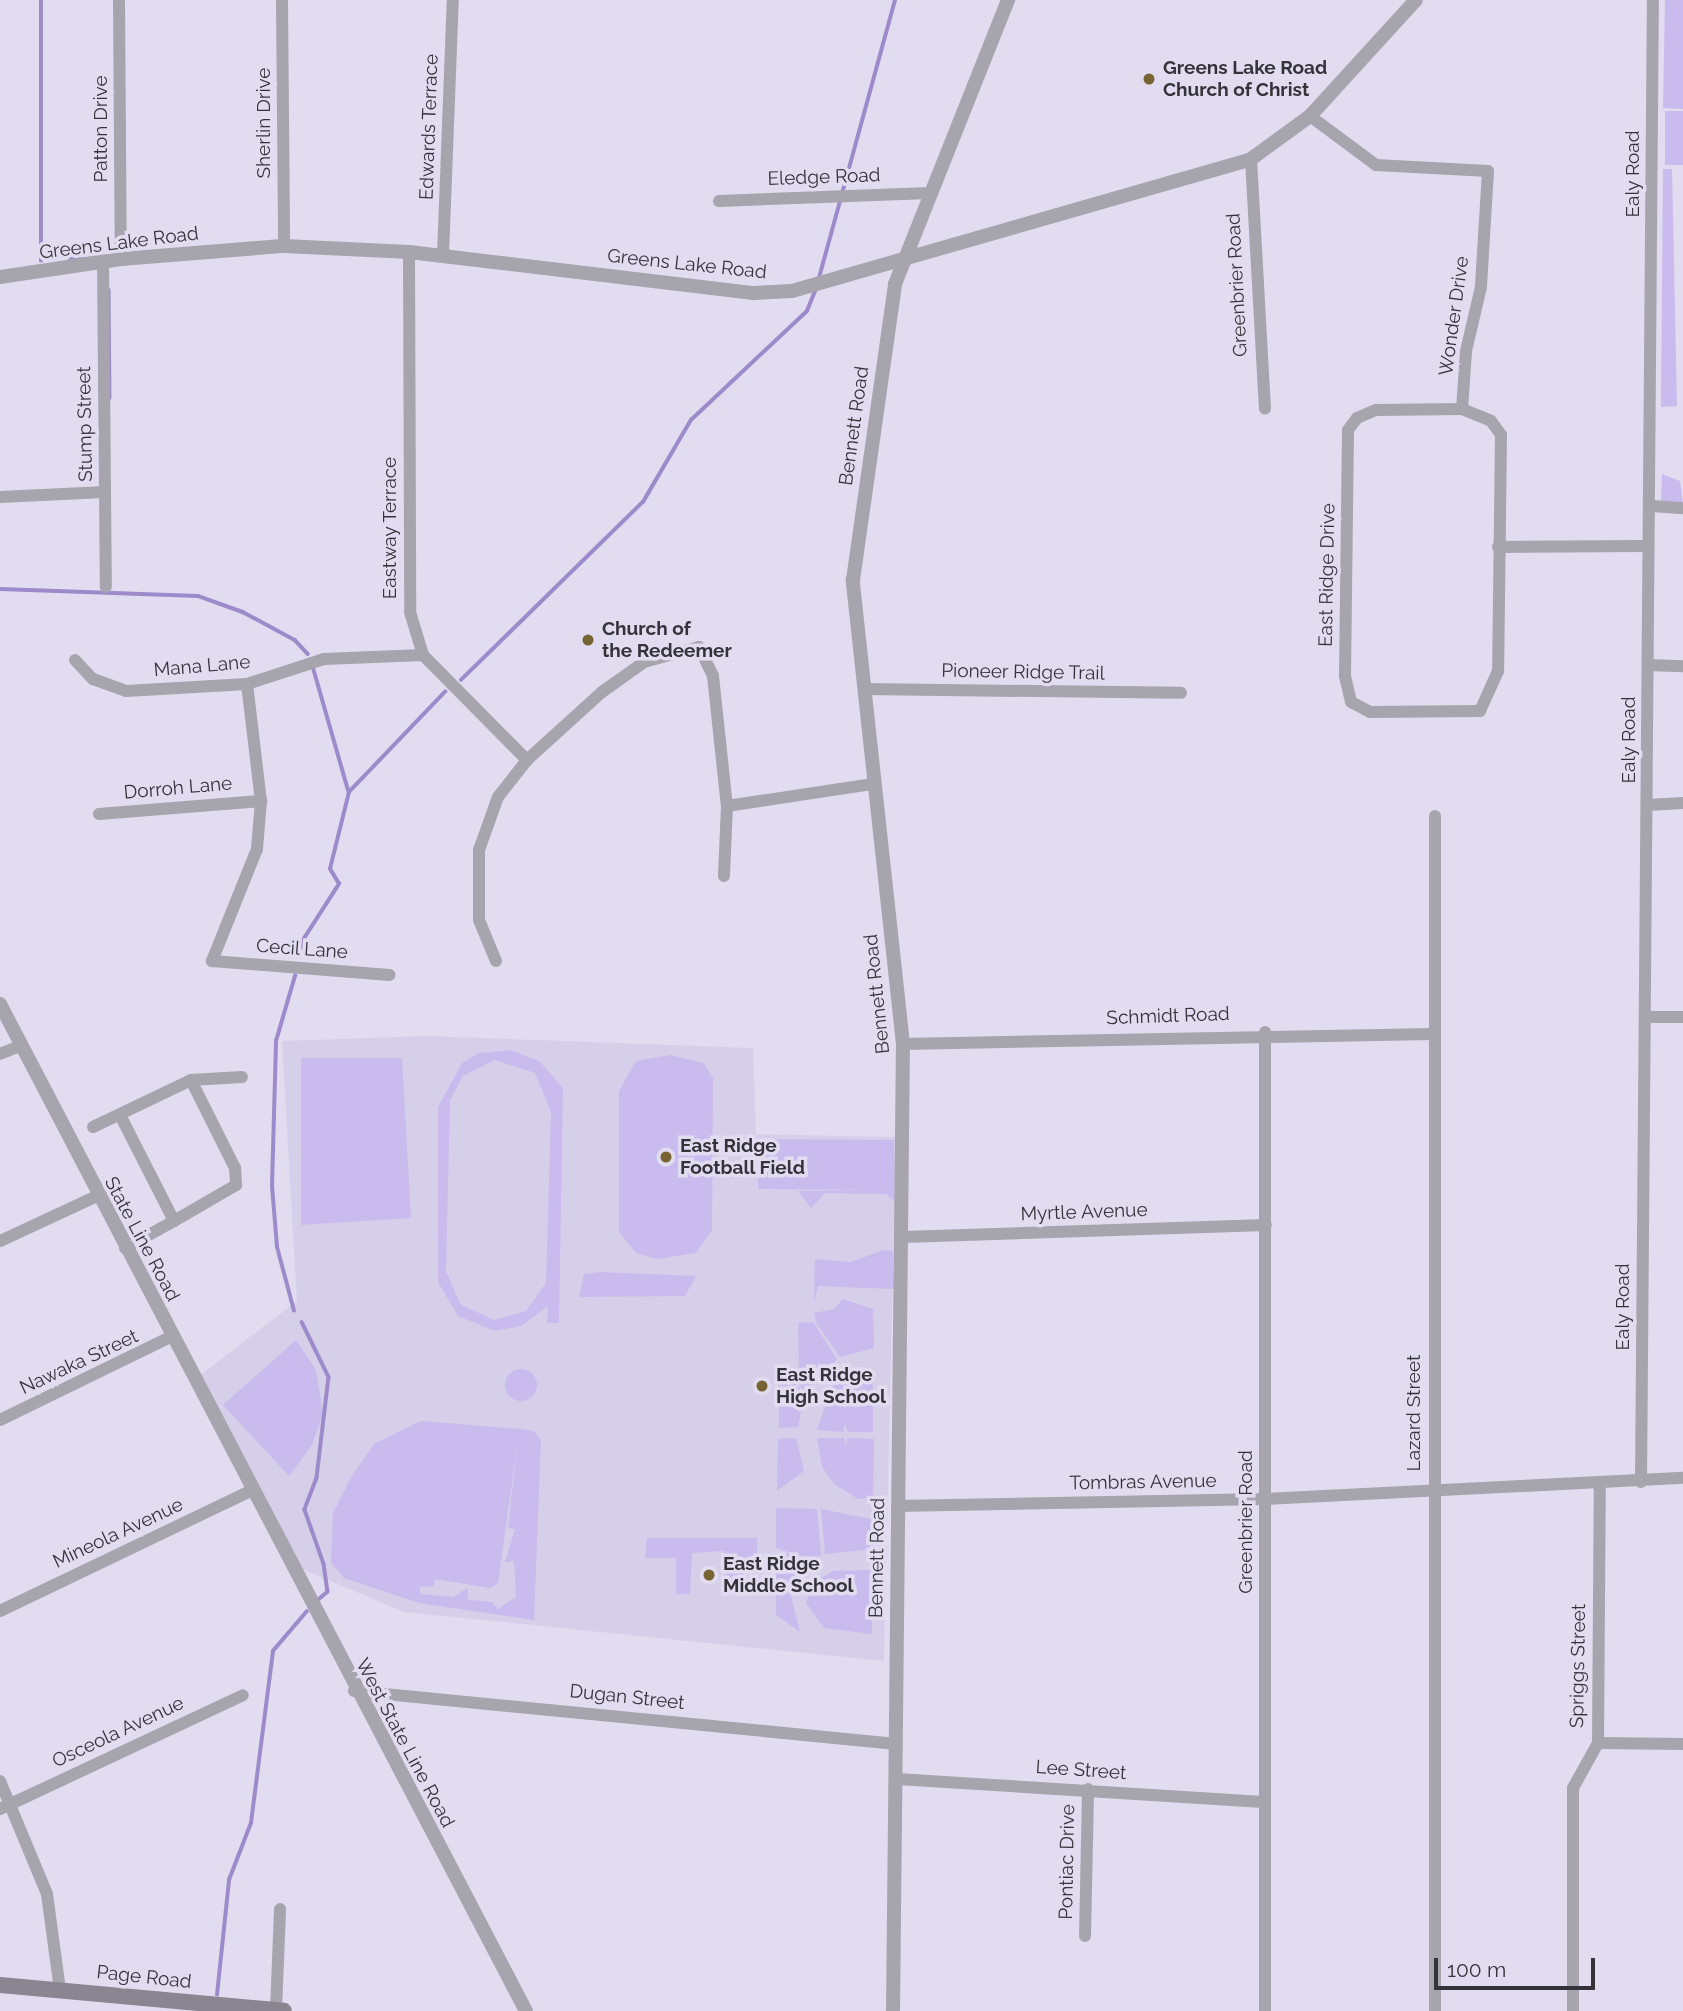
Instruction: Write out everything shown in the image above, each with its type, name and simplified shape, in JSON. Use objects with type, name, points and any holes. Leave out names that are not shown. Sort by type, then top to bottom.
[{"type":"main road","name":"Page Road","points":[[0,1985],[239,2010],[280,2010]]},
{"type":"street","name":"Patton Drive","points":[[119,0],[121,258]]},
{"type":"street","name":"Sherlin Drive","points":[[282,0],[284,246]]},
{"type":"street","name":"Edwards Terrace","points":[[443,255],[453,0]]},
{"type":"street","name":"Bennett Road","points":[[893,2011],[897,1779],[897,1506],[904,1237],[903,1044],[853,580],[902,259],[1008,0]]},
{"type":"street","name":"Greens Lake Road","points":[[0,276],[121,258],[284,246],[443,255],[754,293],[810,287],[1251,159],[1310,116],[1416,0]]},
{"type":"street","name":"Ealy Road","points":[[1641,1482],[1648,665],[1645,546],[1652,506],[1653,0]]},
{"type":"street","name":"Wonder Drive","points":[[1310,116],[1376,165],[1488,171],[1481,287],[1466,351],[1462,409]]},
{"type":"street","name":"Greenbrier Road","points":[[1251,159],[1265,409]]},
{"type":"street","name":"Eledge Road","points":[[719,201],[930,193]]},
{"type":"street","name":"Eastway Terrace","points":[[409,252],[410,612],[423,655],[527,760]]},
{"type":"street","name":"Stump Street","points":[[103,261],[106,587]]},
{"type":"street","name":"East Ridge Drive","points":[[1462,409],[1491,421],[1501,435],[1498,547],[1498,671],[1480,711],[1370,712],[1351,702],[1345,676],[1348,430],[1357,418],[1376,410],[1462,409]]},
{"type":"street","points":[[0,497],[105,492]]},
{"type":"street","points":[[1652,506],[1683,508]]},
{"type":"street","points":[[1498,547],[1645,546]]},
{"type":"street","points":[[496,961],[480,920],[479,850],[498,797],[527,760],[645,662],[699,647],[713,676],[727,806],[724,876]]},
{"type":"street","name":"Mana Lane","points":[[75,660],[93,679],[126,691],[247,684],[324,659],[423,655]]},
{"type":"street","points":[[1648,665],[1683,666]]},
{"type":"street","points":[[247,684],[261,801]]},
{"type":"street","name":"Pioneer Ridge Trail","points":[[864,689],[1181,693]]},
{"type":"street","points":[[727,806],[873,785]]},
{"type":"street","name":"Dorroh Lane","points":[[99,814],[261,801]]},
{"type":"street","name":"Cecil Lane","points":[[261,801],[257,849],[212,961],[389,975]]},
{"type":"street","points":[[1647,805],[1683,803]]},
{"type":"street","name":"Lazard Street","points":[[1435,816],[1435,2011]]},
{"type":"street","name":"State Line Road","points":[[0,1004],[97,1196],[253,1490]]},
{"type":"street","points":[[1645,1017],[1683,1017]]},
{"type":"street","name":"Greenbrier Road","points":[[1265,1032],[1265,2011]]},
{"type":"street","name":"Schmidt Road","points":[[903,1044],[1265,1032],[1434,1034]]},
{"type":"street","points":[[0,1054],[20,1046]]},
{"type":"street","points":[[93,1127],[191,1080],[242,1077]]},
{"type":"street","points":[[125,1248],[236,1185],[235,1168],[191,1080]]},
{"type":"street","points":[[120,1115],[174,1222]]},
{"type":"street","points":[[0,1241],[97,1196]]},
{"type":"street","name":"Myrtle Avenue","points":[[904,1237],[1266,1225]]},
{"type":"street","name":"Nawaka Street","points":[[0,1420],[172,1336]]},
{"type":"street","name":"Tombras Avenue","points":[[897,1506],[1265,1499],[1683,1478]]},
{"type":"street","name":"Spriggs Street","points":[[1573,2011],[1573,1788],[1598,1743],[1600,1482]]},
{"type":"street","name":"Mineola Avenue","points":[[0,1611],[253,1490]]},
{"type":"street","name":"West State Line Road","points":[[253,1490],[354,1691],[526,2011]]},
{"type":"street","name":"Dugan Street","points":[[354,1691],[895,1744]]},
{"type":"street","name":"Osceola Avenue","points":[[5,1807],[243,1695]]},
{"type":"street","points":[[1598,1743],[1683,1744]]},
{"type":"street","name":"Lee Street","points":[[897,1779],[1263,1802]]},
{"type":"street","points":[[0,1782],[5,1807],[47,1894],[60,1990]]},
{"type":"street","name":"Pontiac Drive","points":[[1085,1936],[1088,1789]]},
{"type":"street","points":[[280,1909],[280,2010]]},
{"type":"shaded area","points":[[1665,0],[1683,0],[1683,109],[1663,108]]},
{"type":"shaded area","points":[[1665,111],[1683,111],[1683,165],[1665,165]]},
{"type":"shaded area","points":[[1663,169],[1672,169],[1677,406],[1661,407]]},
{"type":"shaded area","points":[[1662,474],[1680,481],[1683,504],[1661,502]]},
{"type":"shaded area","points":[[426,1036],[753,1048],[756,1134],[896,1137],[884,1661],[404,1612],[302,1569],[198,1377],[297,1301],[282,1041]]},
{"type":"shaded area","points":[[510,1050],[539,1061],[563,1088],[559,1323],[547,1323],[548,1306],[521,1326],[495,1331],[458,1316],[438,1282],[438,1107],[462,1063],[479,1053]],"holes":[[[495,1060],[535,1073],[551,1112],[546,1283],[526,1311],[494,1320],[461,1305],[446,1272],[450,1100],[463,1076]]]},
{"type":"shaded area","name":"East Ridge Football Field","points":[[670,1055],[703,1063],[713,1078],[712,1230],[696,1253],[657,1259],[636,1253],[619,1232],[619,1091],[636,1061]]},
{"type":"shaded area","points":[[301,1058],[402,1058],[411,1218],[301,1225]]},
{"type":"shaded area","points":[[758,1139],[894,1140],[895,1202],[886,1194],[825,1193],[811,1208],[798,1191],[874,1190],[758,1189]]},
{"type":"shaded area","points":[[883,1250],[893,1251],[894,1289],[818,1286],[814,1302],[815,1259],[851,1262]]},
{"type":"shaded area","points":[[601,1272],[696,1276],[685,1296],[579,1297],[584,1274]]},
{"type":"shaded area","points":[[843,1299],[873,1309],[874,1348],[840,1357],[817,1324],[814,1313],[834,1309]]},
{"type":"shaded area","points":[[813,1322],[837,1359],[806,1394],[793,1375],[799,1374],[798,1323]]},
{"type":"shaded area","points":[[296,1340],[316,1370],[323,1414],[312,1445],[289,1476],[223,1405]]},
{"type":"shaded area","points":[[521,1369],[532,1374],[537,1385],[532,1396],[521,1401],[510,1396],[505,1385],[510,1374]]},
{"type":"shaded area","points":[[873,1369],[873,1432],[848,1432],[844,1424],[844,1432],[817,1430],[832,1387],[852,1373]]},
{"type":"shaded area","points":[[779,1374],[790,1374],[804,1395],[798,1427],[779,1428]]},
{"type":"shaded area","points":[[421,1421],[534,1431],[541,1440],[534,1620],[419,1603],[344,1578],[331,1563],[333,1513],[350,1479],[374,1444]],"holes":[[[518,1440],[508,1528],[515,1529],[505,1562],[514,1561],[516,1597],[498,1609],[492,1602],[468,1600],[468,1588],[453,1597],[421,1594],[419,1587],[434,1586],[435,1579],[490,1588],[498,1583]]]},
{"type":"shaded area","points":[[796,1438],[804,1471],[777,1491],[778,1439]]},
{"type":"shaded area","points":[[817,1438],[844,1438],[847,1446],[847,1438],[874,1439],[873,1498],[858,1499],[834,1484],[822,1467]]},
{"type":"shaded area","points":[[776,1508],[817,1509],[821,1555],[811,1559],[776,1548]]},
{"type":"shaded area","points":[[821,1509],[871,1519],[873,1549],[825,1554]]},
{"type":"shaded area","points":[[647,1538],[757,1538],[757,1561],[743,1561],[744,1593],[734,1594],[734,1589],[726,1589],[724,1551],[692,1553],[690,1594],[676,1594],[676,1558],[645,1558]]},
{"type":"shaded area","points":[[766,1553],[794,1553],[805,1563],[790,1592],[800,1632],[776,1615],[776,1562],[767,1561]]},
{"type":"shaded area","points":[[871,1570],[872,1634],[824,1628],[806,1603],[814,1582],[833,1571]]},
{"type":"waterway","points":[[41,0],[41,261]]},
{"type":"waterway","points":[[842,194],[895,0]]},
{"type":"waterway","points":[[819,278],[840,201]]},
{"type":"waterway","points":[[70,259],[96,255]]},
{"type":"waterway","points":[[461,680],[643,502],[691,420],[807,311],[816,289]]},
{"type":"waterway","points":[[109,290],[110,398]]},
{"type":"waterway","points":[[0,589],[198,596],[243,612],[295,640],[308,654]]},
{"type":"waterway","points":[[314,670],[349,792]]},
{"type":"waterway","points":[[301,955],[303,940],[339,884],[330,869],[349,792],[445,692]]},
{"type":"waterway","points":[[294,1311],[277,1247],[272,1186],[276,1041],[295,976]]},
{"type":"waterway","points":[[302,1322],[329,1377],[317,1478],[305,1510],[324,1564],[328,1592],[320,1599]]},
{"type":"waterway","points":[[217,1995],[229,1880],[251,1823],[273,1651],[307,1611]]},
{"type":"place","name":"Greens Lake Road Church of Christ","points":[[1149,79]]},
{"type":"place","name":"Church of the Redeemer","points":[[588,640]]},
{"type":"place","name":"East Ridge Football Field","points":[[666,1157]]},
{"type":"place","name":"East Ridge High School","points":[[762,1386]]},
{"type":"place","name":"East Ridge Middle School","points":[[709,1575]]}]
